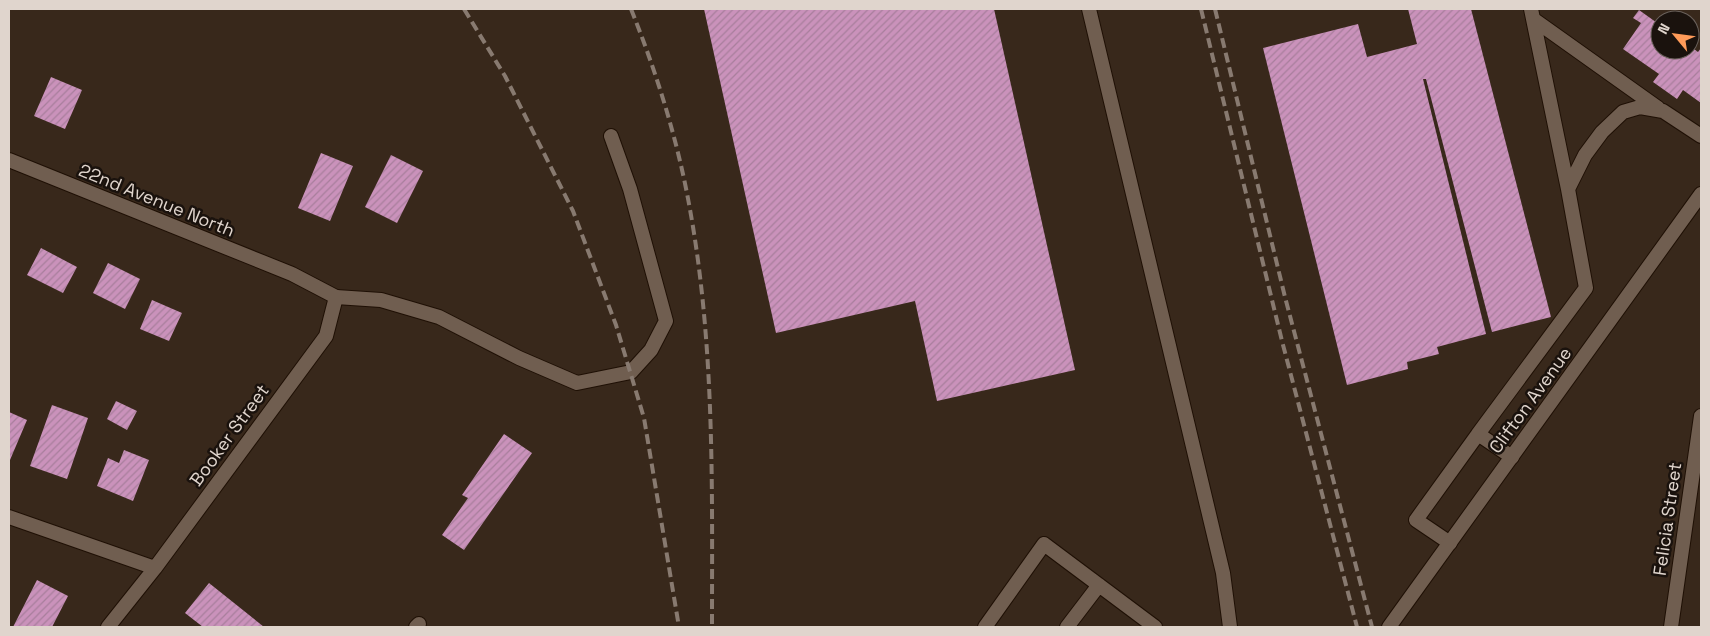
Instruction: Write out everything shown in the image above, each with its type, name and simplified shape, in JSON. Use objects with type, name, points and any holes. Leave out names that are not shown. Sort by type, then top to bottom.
[{"type":"street","points":[[1089,9],[1223,573],[1230,627]]},
{"type":"street","points":[[1532,14],[1663,111],[1701,136]]},
{"type":"street","points":[[1450,543],[1416,520],[1586,288],[1532,14]]},
{"type":"street","points":[[1568,189],[1584,155],[1602,132],[1623,112],[1640,107],[1663,111]]},
{"type":"street","points":[[336,297],[382,300],[439,316],[518,358],[577,383],[631,372],[651,350],[666,321],[630,188],[611,136]]},
{"type":"street","name":"22nd Avenue North","points":[[9,160],[292,274],[336,297]]},
{"type":"street","name":"Clifton Avenue","points":[[1389,627],[1701,194]]},
{"type":"street","name":"Booker Street","points":[[108,627],[155,568],[326,336],[336,297]]},
{"type":"street","name":"Felicia Street","points":[[1671,627],[1701,416]]},
{"type":"street","points":[[1478,434],[1512,457]]},
{"type":"street","points":[[9,517],[155,568]]},
{"type":"street","points":[[985,627],[1044,544],[1156,627]]},
{"type":"street","points":[[1067,627],[1098,585]]},
{"type":"building","points":[[704,9],[994,9],[1075,370],[937,401],[915,301],[776,333]]},
{"type":"building","points":[[1408,9],[1471,9],[1551,317],[1492,332],[1426,79],[1423,79],[1486,334],[1437,347],[1439,354],[1407,362],[1408,369],[1347,385],[1263,48],[1358,24],[1367,57],[1417,44]]},
{"type":"building","points":[[1639,10],[1650,18],[1650,60],[1700,60],[1701,48],[1701,103],[1683,90],[1677,99],[1653,82],[1659,74],[1623,49],[1641,23],[1633,18]]},
{"type":"building","points":[[51,77],[82,90],[65,129],[34,116]]},
{"type":"building","points":[[321,153],[353,166],[330,221],[298,208]]},
{"type":"building","points":[[391,155],[423,171],[397,223],[365,207]]},
{"type":"building","points":[[41,248],[77,267],[63,293],[27,275]]},
{"type":"building","points":[[108,263],[140,279],[125,309],[93,293]]},
{"type":"building","points":[[152,300],[182,313],[169,341],[140,329]]},
{"type":"building","points":[[116,401],[137,411],[127,430],[107,419]]},
{"type":"building","points":[[52,405],[88,418],[67,479],[30,466]]},
{"type":"building","points":[[9,412],[27,420],[10,460],[9,460]]},
{"type":"building","points":[[504,434],[532,453],[464,550],[442,535],[468,498],[462,495]]},
{"type":"building","points":[[124,450],[149,460],[133,501],[97,486],[108,458],[119,463]]},
{"type":"building","points":[[37,580],[68,596],[52,627],[13,627]]},
{"type":"building","points":[[209,583],[264,627],[203,627],[185,613]]},
{"type":"railway","points":[[464,9],[505,76],[573,211],[616,325],[644,418],[679,627]]},
{"type":"railway","points":[[631,9],[657,81],[684,179],[704,309],[712,468],[712,627]]},
{"type":"railway","points":[[1201,9],[1282,341],[1357,627]]},
{"type":"railway","points":[[1215,9],[1285,297],[1372,627]]}]
